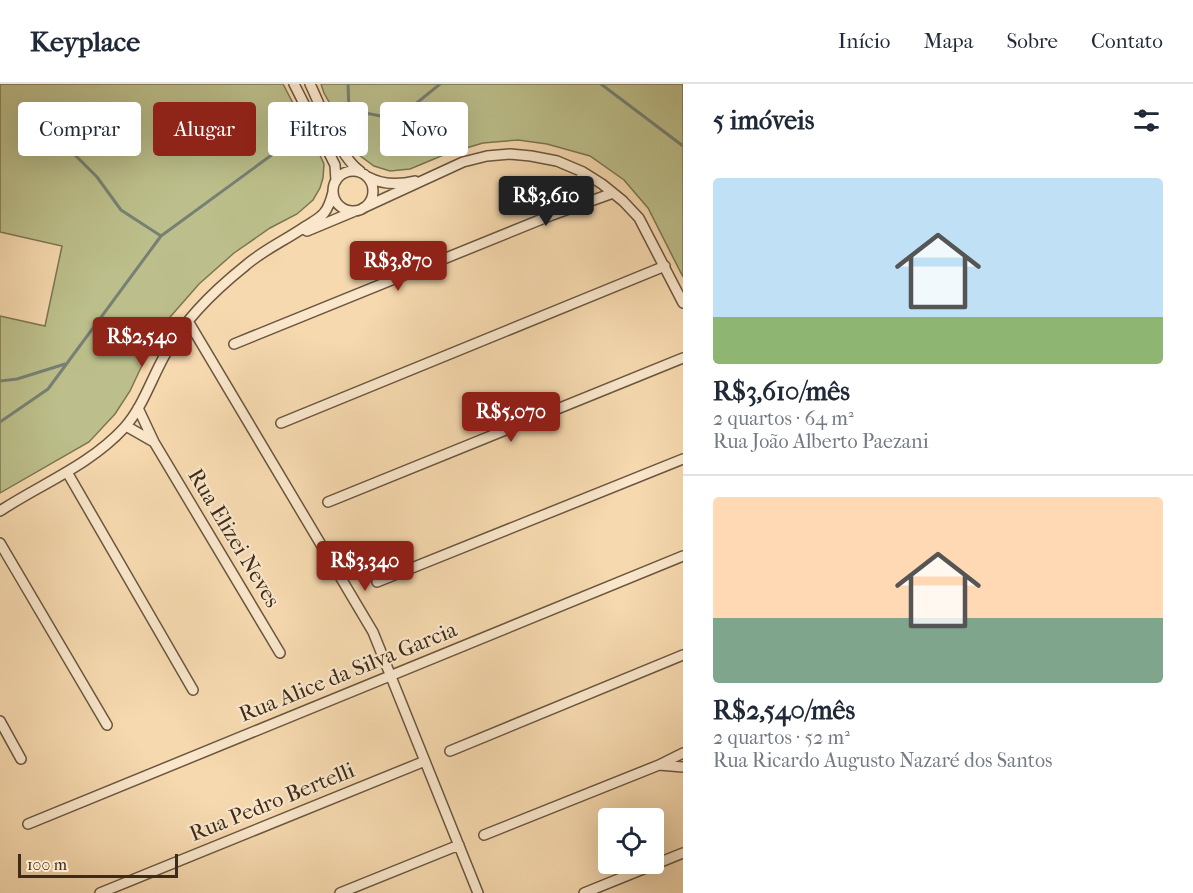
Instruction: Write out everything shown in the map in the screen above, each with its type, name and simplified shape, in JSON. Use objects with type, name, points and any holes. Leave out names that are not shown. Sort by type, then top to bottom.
[{"type":"street","points":[[0,511],[98,452],[126,426],[138,408],[167,350],[210,296],[262,253],[324,213],[331,201],[336,172],[333,161],[294,84]]},
{"type":"street","points":[[310,84],[344,154],[354,167],[380,182],[395,184],[435,175]]},
{"type":"street","points":[[290,237],[390,197],[463,162],[487,156],[510,154],[531,156],[557,161],[583,172],[623,201],[639,218],[683,303]]},
{"type":"street","points":[[333,192],[337,203],[346,210],[360,210],[368,205],[373,196],[372,185],[364,174],[345,172],[336,181]]},
{"type":"street","points":[[552,215],[574,193],[583,172]]},
{"type":"street","points":[[234,344],[552,215],[613,193]]},
{"type":"street","points":[[281,423],[664,266]]},
{"type":"street","points":[[188,321],[374,632],[478,893]]},
{"type":"street","points":[[328,502],[683,358]]},
{"type":"street","name":"Rua Elizei Neves","points":[[138,408],[154,442],[280,653]]},
{"type":"street","name":"Rua Elizei Neves","points":[[126,426],[154,442]]},
{"type":"street","points":[[377,582],[683,459]]},
{"type":"street","points":[[67,472],[193,690]]},
{"type":"street","points":[[0,543],[107,725]]},
{"type":"street","name":"Rua Alice da Silva Garcia","points":[[28,824],[683,556]]},
{"type":"street","points":[[450,751],[683,655]]},
{"type":"street","points":[[0,721],[21,759]]},
{"type":"street","points":[[484,835],[659,765],[683,753]]},
{"type":"street","name":"Rua Pedro Bertelli","points":[[100,893],[425,761]]},
{"type":"street","points":[[659,765],[683,767]]},
{"type":"street","points":[[340,893],[459,845]]},
{"type":"street","points":[[584,893],[683,853]]},
{"type":"green space","points":[[0,84],[283,84],[292,102],[268,102],[268,156],[320,156],[324,164],[320,188],[313,200],[297,214],[270,228],[234,253],[199,284],[164,324],[130,391],[115,414],[89,442],[0,493],[0,316],[45,326],[62,246],[0,232]]},
{"type":"green space","points":[[321,84],[683,84],[683,277],[648,208],[624,180],[590,156],[547,144],[518,140],[483,143],[468,147],[468,102],[380,102],[380,156],[441,156],[410,169],[390,171],[374,166],[360,156],[368,156],[368,102],[329,102]]},
{"type":"waterway","points":[[348,84],[349,110],[397,119],[440,84]]},
{"type":"waterway","points":[[601,84],[683,146]]},
{"type":"waterway","points":[[76,156],[97,177],[121,210],[161,236]]},
{"type":"waterway","points":[[0,422],[48,389],[161,236],[270,156]]},
{"type":"waterway","points":[[0,381],[17,379],[65,364]]}]
